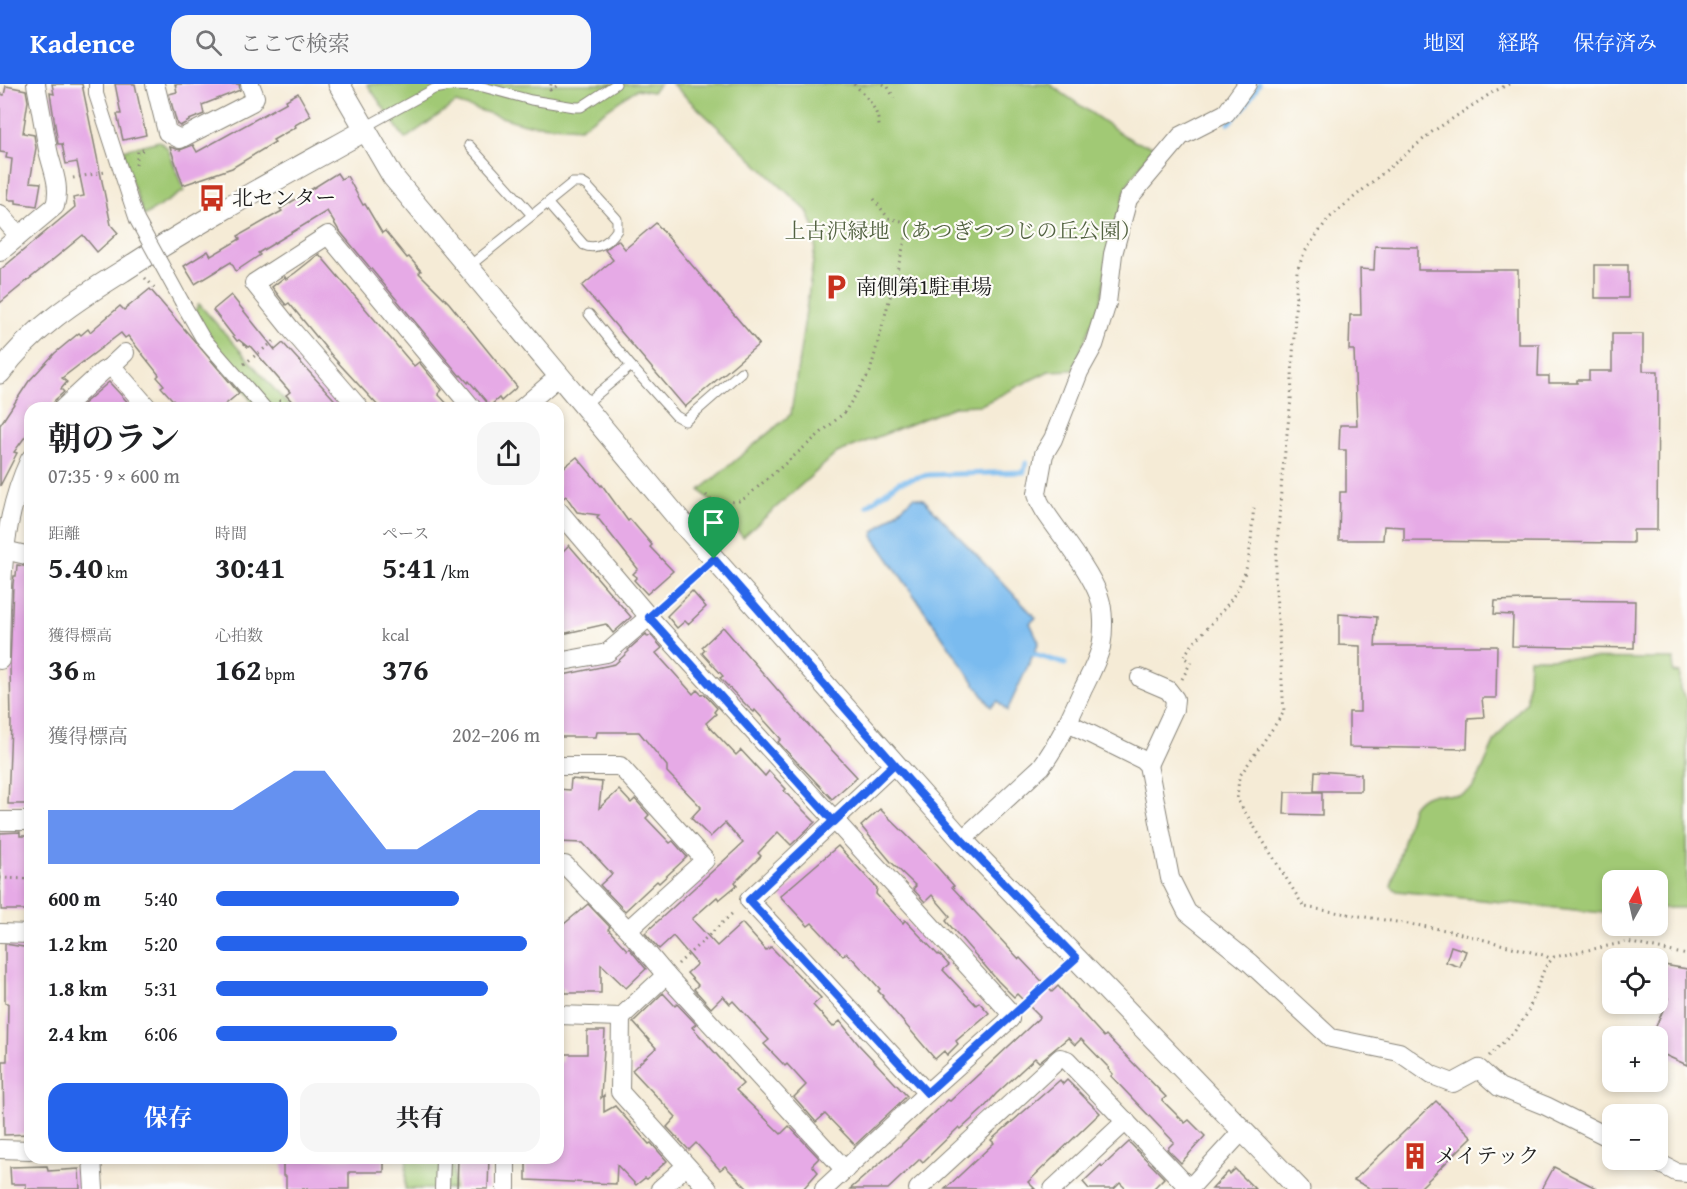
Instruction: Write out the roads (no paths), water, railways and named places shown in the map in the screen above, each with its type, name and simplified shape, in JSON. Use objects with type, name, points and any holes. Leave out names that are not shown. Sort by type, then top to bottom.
[{"type":"street","points":[[0,252],[55,206],[58,194],[36,84]]},
{"type":"street","points":[[96,84],[96,94],[137,220],[202,337],[259,402]]},
{"type":"street","points":[[155,84],[167,132],[180,139],[252,102],[255,97],[250,84]]},
{"type":"street","points":[[339,84],[393,177],[558,377],[714,559],[962,840],[1299,1189]]},
{"type":"street","points":[[962,840],[1041,766],[1068,723],[1098,658],[1102,622],[1099,597],[1088,575],[1039,501],[1038,493],[1044,454],[1053,439],[1079,372],[1094,345],[1107,303],[1113,254],[1128,199],[1181,136],[1226,113],[1247,84]]},
{"type":"street","points":[[0,373],[8,361],[46,324],[84,296],[194,226],[364,129]]},
{"type":"street","points":[[0,214],[19,236]]},
{"type":"street","points":[[354,402],[254,283],[328,235],[467,402]]},
{"type":"street","points":[[69,402],[126,353]]},
{"type":"street","points":[[109,368],[115,370],[143,402]]},
{"type":"street","points":[[529,402],[558,377]]},
{"type":"street","points":[[0,660],[1,549],[10,512],[24,475]]},
{"type":"street","points":[[564,517],[649,617],[1008,1010],[1010,1019],[824,1189]]},
{"type":"street","points":[[1,549],[24,555]]},
{"type":"street","points":[[564,661],[607,652],[649,617]]},
{"type":"street","points":[[1140,678],[1168,690],[1175,699],[1174,709],[1148,765]]},
{"type":"street","points":[[1068,723],[1143,760],[1148,765],[1170,878],[1187,912],[1250,963],[1331,1038],[1399,1052],[1432,1075],[1453,1083],[1479,1070],[1499,1087],[1546,1106],[1602,1134]]},
{"type":"street","points":[[894,764],[749,900],[927,1093]]},
{"type":"street","points":[[564,766],[620,766],[705,860],[628,930]]},
{"type":"street","points":[[0,821],[24,821]]},
{"type":"street","points":[[564,865],[628,930],[666,975],[845,1170]]},
{"type":"street","points":[[0,933],[24,934]]},
{"type":"street","points":[[564,1016],[621,1017],[666,975]]},
{"type":"street","points":[[621,1017],[620,1092],[708,1189]]},
{"type":"street","points":[[918,1189],[1060,1058],[1067,1060],[1190,1189],[1243,1130]]},
{"type":"street","points":[[1053,1189],[1126,1121]]},
{"type":"street","points":[[0,1149],[24,1150]]},
{"type":"street","points":[[93,1164],[94,1189]]},
{"type":"street","points":[[442,1189],[443,1164]]},
{"type":"street","points":[[506,1164],[506,1189]]},
{"type":"street","points":[[660,1189],[686,1166]]},
{"type":"street","points":[[1668,1168],[1676,1172],[1687,1173]]},
{"type":"lane","points":[[364,129],[434,89],[461,86],[483,87],[531,100],[581,107],[616,84]]},
{"type":"lane","points":[[469,145],[532,215]]},
{"type":"lane","points":[[467,267],[572,183],[582,183],[617,219],[617,230],[600,247],[589,248],[548,204]]},
{"type":"lane","points":[[589,314],[676,416],[686,421],[741,372]]},
{"type":"lane","points":[[583,406],[631,366]]},
{"type":"water","points":[[914,497],[923,499],[1036,618],[1030,623],[1039,642],[1007,711],[998,701],[991,707],[873,536],[874,532]]},
{"type":"waterway","points":[[1229,123],[1246,105],[1259,84]]},
{"type":"waterway","points":[[867,506],[899,482],[927,475],[1024,472],[1026,463]]},
{"type":"waterway","points":[[1034,654],[1065,664]]},
{"type":"place","name":"北センター","points":[[212,198]]},
{"type":"place","name":"南側第1駐車場","points":[[836,287]]},
{"type":"place","name":"メイテック","points":[[1415,1156]]},
{"type":"park label","name":"上古沢緑地（あつぎつつじの丘公園）","points":[[963,231]]}]
